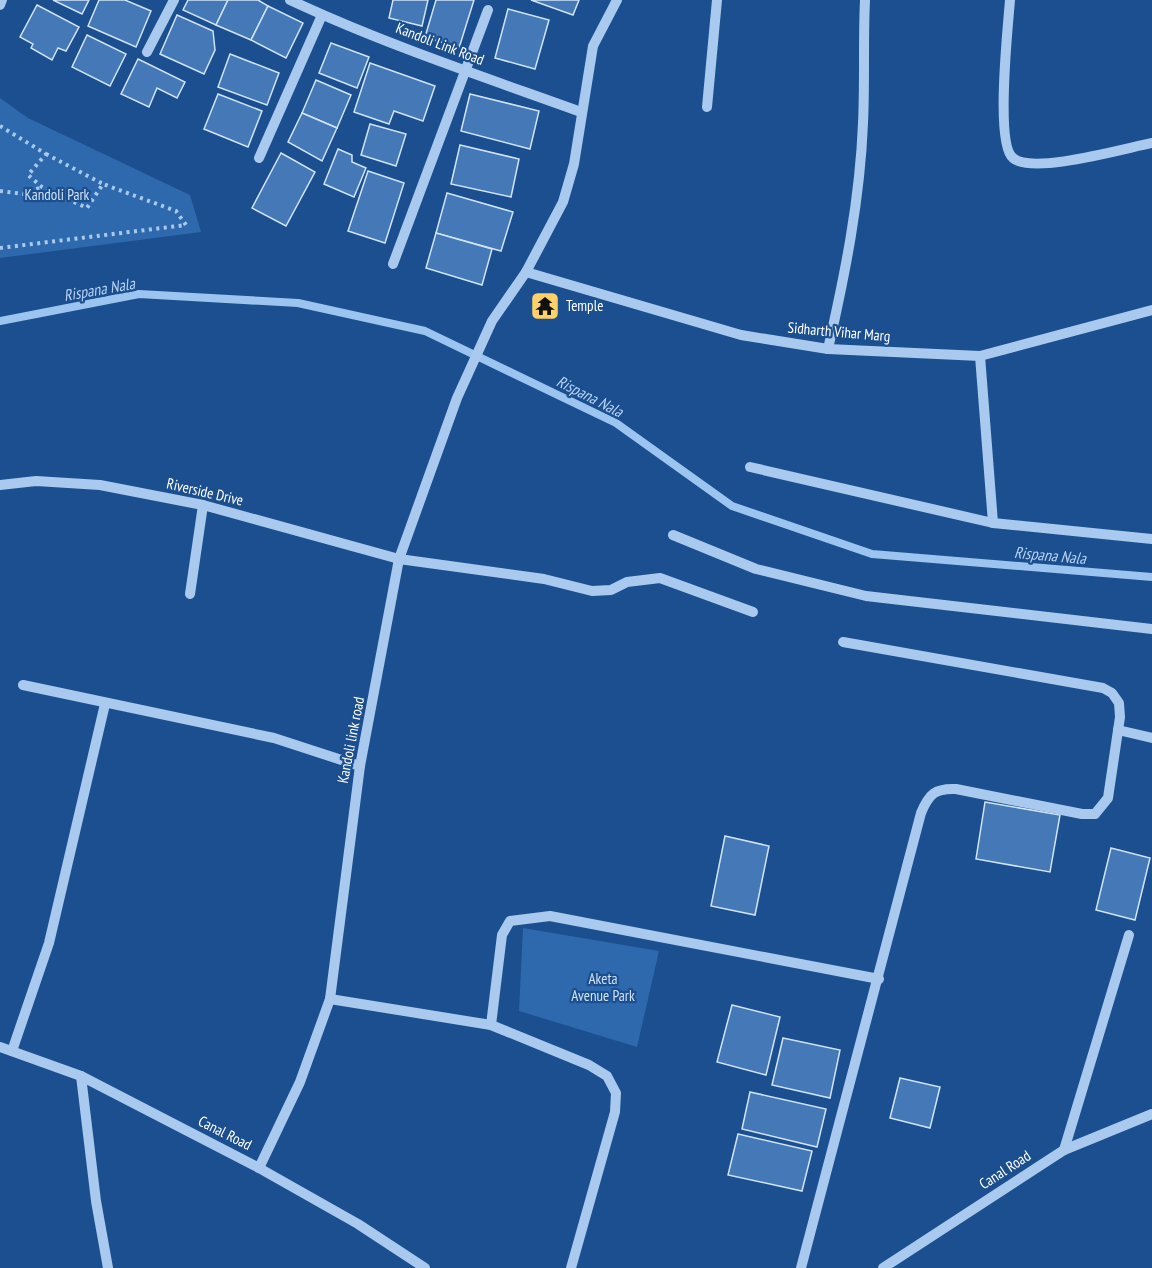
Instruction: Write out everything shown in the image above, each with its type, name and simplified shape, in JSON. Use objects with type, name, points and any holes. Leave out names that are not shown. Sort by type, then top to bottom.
[{"type":"street","points":[[0,6],[2,0]]},
{"type":"street","points":[[147,52],[174,0]]},
{"type":"street","name":"Kandoli Link Road","points":[[290,0],[322,15],[467,71],[581,112]]},
{"type":"street","points":[[526,272],[563,202],[574,164],[593,46],[616,0]]},
{"type":"street","points":[[707,107],[717,0]]},
{"type":"street","points":[[828,349],[851,248],[855,212],[863,123],[862,53],[865,0]]},
{"type":"street","points":[[1010,0],[1003,123],[1005,147],[1011,157],[1024,164],[1065,162],[1152,143]]},
{"type":"street","points":[[393,264],[488,10]]},
{"type":"street","points":[[259,158],[322,15]]},
{"type":"street","name":"Sidharth Vihar Marg","points":[[526,272],[741,335],[828,349],[980,356],[1152,310]]},
{"type":"street","name":"Kandoli link road","points":[[259,1168],[300,1082],[330,999],[334,951],[360,766],[399,558],[457,398],[492,321],[526,272]]},
{"type":"street","points":[[980,356],[993,523]]},
{"type":"street","points":[[750,467],[993,523],[1152,538]]},
{"type":"street","name":"Riverside Drive","points":[[0,485],[36,481],[100,485],[203,505],[399,558],[544,579],[592,591],[611,590],[627,582],[660,578],[753,612]]},
{"type":"street","points":[[190,594],[203,505]]},
{"type":"street","points":[[673,535],[756,569],[866,596],[1152,629]]},
{"type":"street","points":[[801,1268],[921,813],[933,792],[941,788],[956,789],[1082,814],[1095,814],[1108,798],[1118,730],[1119,703],[1112,693],[1103,688],[843,642]]},
{"type":"street","points":[[23,685],[274,738],[360,766]]},
{"type":"street","points":[[12,1051],[49,943],[105,704]]},
{"type":"street","points":[[1118,730],[1152,738]]},
{"type":"street","points":[[491,1025],[502,935],[510,921],[524,918],[550,916],[879,979]]},
{"type":"street","points":[[1064,1150],[1129,934]]},
{"type":"street","points":[[330,999],[491,1025],[589,1065],[607,1076],[616,1093],[615,1112],[571,1268]]},
{"type":"street","name":"Canal Road","points":[[0,1047],[81,1076],[259,1168],[358,1224],[425,1268]]},
{"type":"street","points":[[81,1076],[96,1201],[108,1268]]},
{"type":"street","name":"Canal Road","points":[[883,1268],[1064,1150],[1152,1114]]},
{"type":"path","points":[[0,126],[6,127],[46,154],[104,184],[176,211],[186,225],[0,248]]},
{"type":"path","points":[[46,154],[28,175],[42,187],[87,208],[104,184]]},
{"type":"path","points":[[0,191],[24,194],[42,187]]},
{"type":"green space","name":"Kandoli Park","points":[[0,98],[28,118],[190,195],[201,232],[0,258]]},
{"type":"green space","name":"Aketa Avenue Park","points":[[523,928],[659,951],[637,1047],[519,1011]]},
{"type":"building","points":[[53,0],[89,0],[82,14]]},
{"type":"building","points":[[99,0],[125,0],[151,11],[136,47],[88,26]]},
{"type":"building","points":[[188,0],[228,0],[216,25],[183,10]]},
{"type":"building","points":[[228,0],[258,0],[268,6],[251,40],[216,25]]},
{"type":"building","points":[[393,0],[428,0],[422,26],[389,18]]},
{"type":"building","points":[[436,0],[474,0],[459,48],[425,37]]},
{"type":"building","points":[[531,0],[579,0],[573,15]]},
{"type":"building","points":[[37,5],[79,27],[66,51],[58,48],[52,60],[31,48],[33,44],[20,37]]},
{"type":"building","points":[[268,6],[303,23],[286,58],[251,40]]},
{"type":"building","points":[[508,9],[549,20],[535,69],[495,58]]},
{"type":"building","points":[[177,15],[213,31],[215,50],[204,74],[160,54]]},
{"type":"building","points":[[87,35],[126,54],[110,86],[72,67]]},
{"type":"building","points":[[331,43],[369,57],[357,88],[319,73]]},
{"type":"building","points":[[230,54],[279,73],[267,105],[218,87]]},
{"type":"building","points":[[138,59],[185,82],[177,98],[157,88],[149,107],[121,94]]},
{"type":"building","points":[[370,63],[435,86],[423,121],[394,111],[389,124],[354,112]]},
{"type":"building","points":[[316,80],[351,95],[337,128],[302,113]]},
{"type":"building","points":[[218,94],[262,111],[248,147],[204,129]]},
{"type":"building","points":[[470,94],[539,111],[530,149],[461,131]]},
{"type":"building","points":[[302,113],[337,128],[322,161],[288,142]]},
{"type":"building","points":[[370,124],[406,134],[396,166],[361,155]]},
{"type":"building","points":[[460,145],[519,159],[511,197],[451,184]]},
{"type":"building","points":[[338,149],[352,155],[352,162],[366,168],[354,197],[324,184]]},
{"type":"building","points":[[281,153],[315,172],[286,226],[252,208]]},
{"type":"building","points":[[368,171],[404,183],[385,243],[348,231]]},
{"type":"building","points":[[447,193],[513,212],[501,251],[436,233]]},
{"type":"building","points":[[436,233],[492,249],[482,285],[426,268]]},
{"type":"building","points":[[985,802],[1060,815],[1050,872],[976,859]]},
{"type":"building","points":[[725,836],[769,846],[755,915],[711,906]]},
{"type":"building","points":[[1111,848],[1150,858],[1135,920],[1096,910]]},
{"type":"building","points":[[732,1005],[780,1017],[766,1075],[717,1062]]},
{"type":"building","points":[[783,1038],[840,1050],[830,1098],[772,1085]]},
{"type":"building","points":[[900,1078],[940,1087],[930,1128],[890,1118]]},
{"type":"building","points":[[750,1092],[826,1109],[817,1147],[742,1129]]},
{"type":"building","points":[[738,1134],[812,1151],[802,1191],[728,1175]]},
{"type":"waterway","name":"Rispana Nala","points":[[0,321],[139,294],[298,303],[425,331],[616,423],[732,506],[872,554],[1152,577]]},
{"type":"place","name":"Temple","points":[[545,306]]}]
